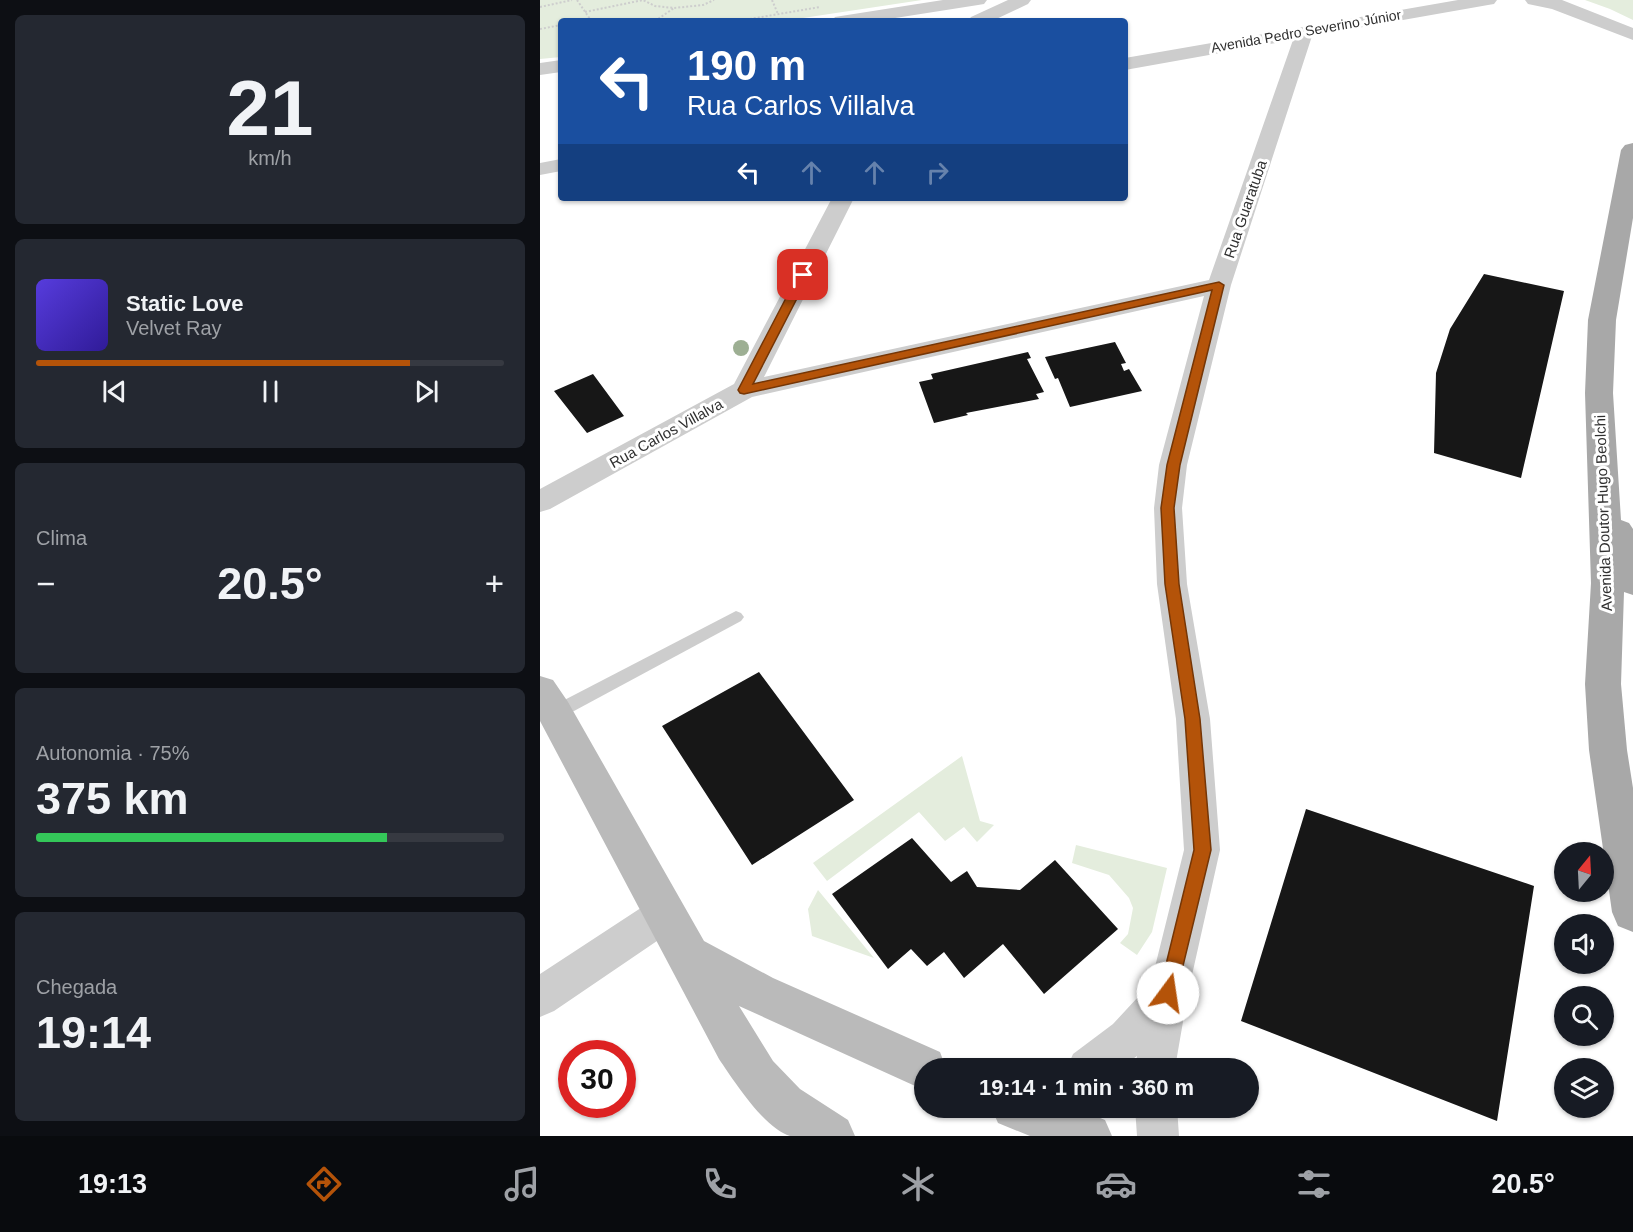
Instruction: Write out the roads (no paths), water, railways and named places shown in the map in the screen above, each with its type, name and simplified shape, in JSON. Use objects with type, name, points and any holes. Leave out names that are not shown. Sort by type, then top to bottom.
[{"type":"main road","name":"Avenida Doutor Hugo Beolchi","points":[[1633,150],[1602,320],[1599,393],[1608,583],[1603,684],[1608,750],[1633,912]]},
{"type":"main road","points":[[1602,462],[1633,582]]},
{"type":"main road","points":[[548,702],[666,913],[735,1043],[791,1120],[832,1136]]},
{"type":"main road","points":[[689,956],[758,993],[914,1063]]},
{"type":"main road","points":[[1045,1118],[1089,1136]]},
{"type":"street","points":[[861,18],[978,0]]},
{"type":"street","points":[[983,18],[1022,0]]},
{"type":"street","name":"Avenida Pedro Severino Júnior","points":[[1128,62],[1488,0]]},
{"type":"street","points":[[1534,0],[1556,4],[1633,34]]},
{"type":"street","name":"Rua Guaratuba","points":[[1157,1058],[1168,993],[1202,850],[1193,719],[1172,584],[1168,508],[1173,465],[1219,285],[1305,31]]},
{"type":"street","points":[[540,69],[558,66]]},
{"type":"street","points":[[540,169],[558,166]]},
{"type":"street","points":[[744,390],[841,201]]},
{"type":"street","name":"Rua Carlos Villalva","points":[[540,502],[744,390],[1219,285]]},
{"type":"street","points":[[540,997],[666,913]]},
{"type":"street","name":"Rua Guaratuba","points":[[1100,1058],[1127,1038],[1168,993]]},
{"type":"street","points":[[1157,1118],[1158,1136]]},
{"type":"lane","points":[[548,702],[736,617]]}]
